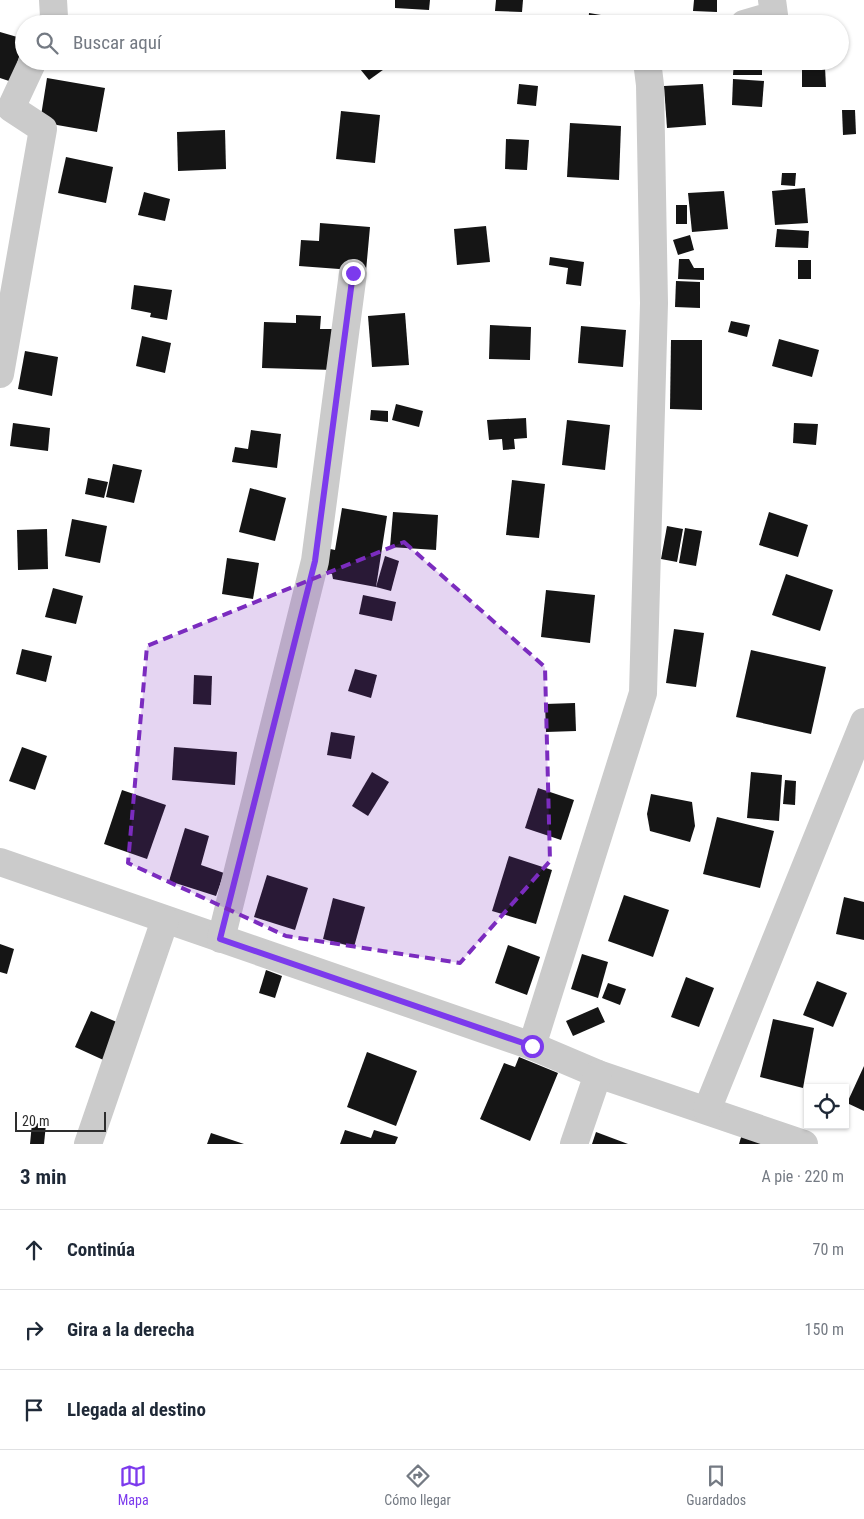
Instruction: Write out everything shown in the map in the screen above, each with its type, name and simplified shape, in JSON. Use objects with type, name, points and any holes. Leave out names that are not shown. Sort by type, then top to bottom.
[{"type":"street","points":[[53,0],[54,15]]},
{"type":"street","points":[[772,0],[774,15]]},
{"type":"street","points":[[0,374],[43,129],[11,108],[29,70]]},
{"type":"street","points":[[532,1046],[643,693],[654,303],[650,86],[647,70]]},
{"type":"street","points":[[220,939],[315,561],[353,273]]},
{"type":"street","points":[[707,1110],[864,722]]},
{"type":"street","points":[[0,862],[532,1046],[598,1074],[804,1144]]},
{"type":"street","points":[[88,1144],[165,920]]},
{"type":"street","points":[[574,1144],[598,1074]]},
{"type":"highlighted area","points":[[404,542],[545,667],[550,861],[460,963],[286,936],[128,863],[147,646]]},
{"type":"building","points":[[395,0],[430,0],[429,10],[395,8]]},
{"type":"building","points":[[496,0],[523,0],[522,12],[495,11]]},
{"type":"building","points":[[694,0],[717,0],[717,12],[693,11]]},
{"type":"building","points":[[0,32],[15,36],[15,70],[12,82],[0,78]]},
{"type":"building","points":[[361,70],[383,70],[369,80]]},
{"type":"building","points":[[733,70],[762,70],[762,75],[733,75]]},
{"type":"building","points":[[802,70],[825,70],[826,87],[802,87]]},
{"type":"building","points":[[47,78],[105,88],[97,132],[40,122]]},
{"type":"building","points":[[733,79],[764,81],[762,107],[732,105]]},
{"type":"building","points":[[519,84],[538,86],[536,106],[517,104]]},
{"type":"building","points":[[703,84],[706,125],[667,128],[664,86]]},
{"type":"building","points":[[842,110],[855,110],[856,134],[843,135]]},
{"type":"building","points":[[341,111],[380,115],[375,163],[336,159]]},
{"type":"building","points":[[570,123],[621,126],[619,180],[567,177]]},
{"type":"building","points":[[225,130],[226,169],[178,171],[177,132]]},
{"type":"building","points":[[506,139],[529,140],[527,170],[505,169]]},
{"type":"building","points":[[66,157],[113,167],[106,203],[58,193]]},
{"type":"building","points":[[782,173],[796,173],[795,186],[781,185]]},
{"type":"building","points":[[805,188],[808,223],[775,225],[772,191]]},
{"type":"building","points":[[724,191],[728,229],[692,232],[688,193]]},
{"type":"building","points":[[144,192],[170,199],[165,221],[138,215]]},
{"type":"building","points":[[676,205],[687,205],[687,224],[676,224]]},
{"type":"building","points":[[320,223],[370,227],[366,271],[299,266],[301,240],[319,241]]},
{"type":"building","points":[[486,226],[490,262],[457,265],[454,229]]},
{"type":"building","points":[[777,229],[809,231],[808,248],[775,247]]},
{"type":"building","points":[[690,235],[694,250],[678,255],[673,240]]},
{"type":"building","points":[[550,257],[584,262],[581,286],[566,284],[568,268],[549,265]]},
{"type":"building","points":[[679,259],[689,259],[694,268],[704,268],[704,280],[678,279]]},
{"type":"building","points":[[798,260],[811,260],[811,279],[798,279]]},
{"type":"building","points":[[676,281],[700,282],[700,308],[675,307]]},
{"type":"building","points":[[134,285],[172,290],[167,320],[150,317],[151,313],[131,309]]},
{"type":"building","points":[[405,313],[409,365],[372,367],[368,316]]},
{"type":"building","points":[[296,315],[321,316],[320,329],[335,329],[334,370],[262,368],[264,322],[296,323]]},
{"type":"building","points":[[731,321],[750,325],[747,337],[728,332]]},
{"type":"building","points":[[490,325],[531,327],[530,360],[489,359]]},
{"type":"building","points":[[581,326],[626,330],[623,367],[578,363]]},
{"type":"building","points":[[142,336],[171,343],[165,373],[136,366]]},
{"type":"building","points":[[779,339],[819,350],[812,377],[772,366]]},
{"type":"building","points":[[671,340],[702,340],[702,410],[670,409]]},
{"type":"building","points":[[25,351],[58,357],[52,396],[18,389]]},
{"type":"building","points":[[396,404],[423,411],[419,427],[392,420]]},
{"type":"building","points":[[371,410],[388,411],[388,422],[370,420]]},
{"type":"building","points":[[526,418],[527,438],[514,439],[515,449],[503,450],[502,439],[489,440],[487,420]]},
{"type":"building","points":[[567,420],[610,425],[605,470],[562,465]]},
{"type":"building","points":[[13,423],[50,428],[48,451],[10,446]]},
{"type":"building","points":[[794,423],[818,424],[816,445],[793,443]]},
{"type":"building","points":[[251,430],[281,434],[277,468],[232,462],[235,447],[248,449]]},
{"type":"building","points":[[113,464],[142,470],[134,503],[106,497]]},
{"type":"building","points":[[88,478],[108,482],[104,498],[85,494]]},
{"type":"building","points":[[512,480],[545,484],[539,538],[506,535]]},
{"type":"building","points":[[250,488],[286,498],[275,541],[239,532]]},
{"type":"building","points":[[342,508],[387,516],[376,587],[333,579],[332,574],[317,571],[321,547],[335,550]]},
{"type":"building","points":[[393,512],[438,515],[436,550],[390,547]]},
{"type":"building","points":[[769,512],[808,525],[798,557],[759,545]]},
{"type":"building","points":[[72,519],[107,526],[100,563],[65,556]]},
{"type":"building","points":[[667,526],[683,529],[677,562],[661,559]]},
{"type":"building","points":[[685,528],[702,531],[696,566],[679,563]]},
{"type":"building","points":[[47,529],[48,569],[18,570],[17,530]]},
{"type":"building","points":[[385,556],[399,561],[391,591],[376,587]]},
{"type":"building","points":[[227,558],[259,563],[253,599],[222,594]]},
{"type":"building","points":[[786,574],[833,590],[820,631],[772,615]]},
{"type":"building","points":[[53,588],[83,596],[76,624],[45,617]]},
{"type":"building","points":[[546,590],[595,595],[590,643],[541,637]]},
{"type":"building","points":[[363,595],[396,602],[392,621],[359,614]]},
{"type":"building","points":[[674,629],[704,633],[696,687],[666,683]]},
{"type":"building","points":[[22,649],[52,656],[46,682],[16,674]]},
{"type":"building","points":[[751,650],[826,667],[811,734],[736,717]]},
{"type":"building","points":[[355,669],[377,675],[371,698],[348,691]]},
{"type":"building","points":[[194,675],[212,676],[211,705],[193,704]]},
{"type":"building","points":[[575,703],[576,731],[546,732],[545,704]]},
{"type":"building","points":[[331,732],[355,736],[351,759],[327,755]]},
{"type":"building","points":[[22,747],[47,756],[35,790],[9,781]]},
{"type":"building","points":[[174,747],[237,752],[235,785],[172,780]]},
{"type":"building","points":[[372,772],[389,782],[368,816],[352,806]]},
{"type":"building","points":[[751,772],[782,775],[779,821],[747,818]]},
{"type":"building","points":[[785,780],[796,781],[795,805],[783,804]]},
{"type":"building","points":[[538,788],[574,800],[561,840],[525,828]]},
{"type":"building","points":[[122,790],[166,805],[147,859],[104,844]]},
{"type":"building","points":[[651,794],[692,802],[695,826],[690,842],[650,831],[647,814]]},
{"type":"building","points":[[717,817],[774,831],[760,888],[703,874]]},
{"type":"building","points":[[185,828],[209,836],[201,865],[224,873],[216,896],[169,881]]},
{"type":"building","points":[[509,856],[552,870],[536,924],[492,911]]},
{"type":"building","points":[[267,875],[308,888],[295,930],[254,917]]},
{"type":"building","points":[[624,895],[669,910],[653,957],[608,941]]},
{"type":"building","points":[[844,897],[864,902],[864,940],[836,934]]},
{"type":"building","points":[[333,898],[365,907],[354,947],[323,939]]},
{"type":"building","points":[[0,944],[14,949],[7,974],[0,972]]},
{"type":"building","points":[[508,945],[540,957],[527,995],[495,983]]},
{"type":"building","points":[[582,954],[608,962],[598,998],[571,989]]},
{"type":"building","points":[[266,970],[282,976],[275,998],[259,993]]},
{"type":"building","points":[[686,977],[714,988],[699,1027],[671,1017]]},
{"type":"building","points":[[817,981],[847,993],[833,1027],[803,1015]]},
{"type":"building","points":[[608,983],[626,989],[620,1005],[602,998]]},
{"type":"building","points":[[598,1007],[605,1022],[573,1036],[566,1021]]},
{"type":"building","points":[[91,1011],[126,1026],[110,1063],[75,1047]]},
{"type":"building","points":[[773,1019],[814,1028],[803,1088],[760,1077]]},
{"type":"building","points":[[367,1052],[417,1071],[396,1126],[347,1107]]},
{"type":"building","points":[[519,1057],[558,1073],[530,1141],[480,1119],[504,1063],[515,1067]]},
{"type":"building","points":[[864,1066],[864,1111],[849,1104],[849,1099]]},
{"type":"building","points":[[32,1123],[46,1124],[44,1144],[30,1144]]},
{"type":"building","points":[[345,1130],[371,1138],[374,1130],[398,1137],[395,1144],[340,1144]]},
{"type":"building","points":[[596,1132],[628,1144],[592,1144]]},
{"type":"building","points":[[211,1133],[244,1144],[207,1144]]},
{"type":"building","points":[[742,1134],[772,1144],[739,1144]]},
{"type":"route","points":[[353,273],[315,561],[220,939],[532,1046]]}]
